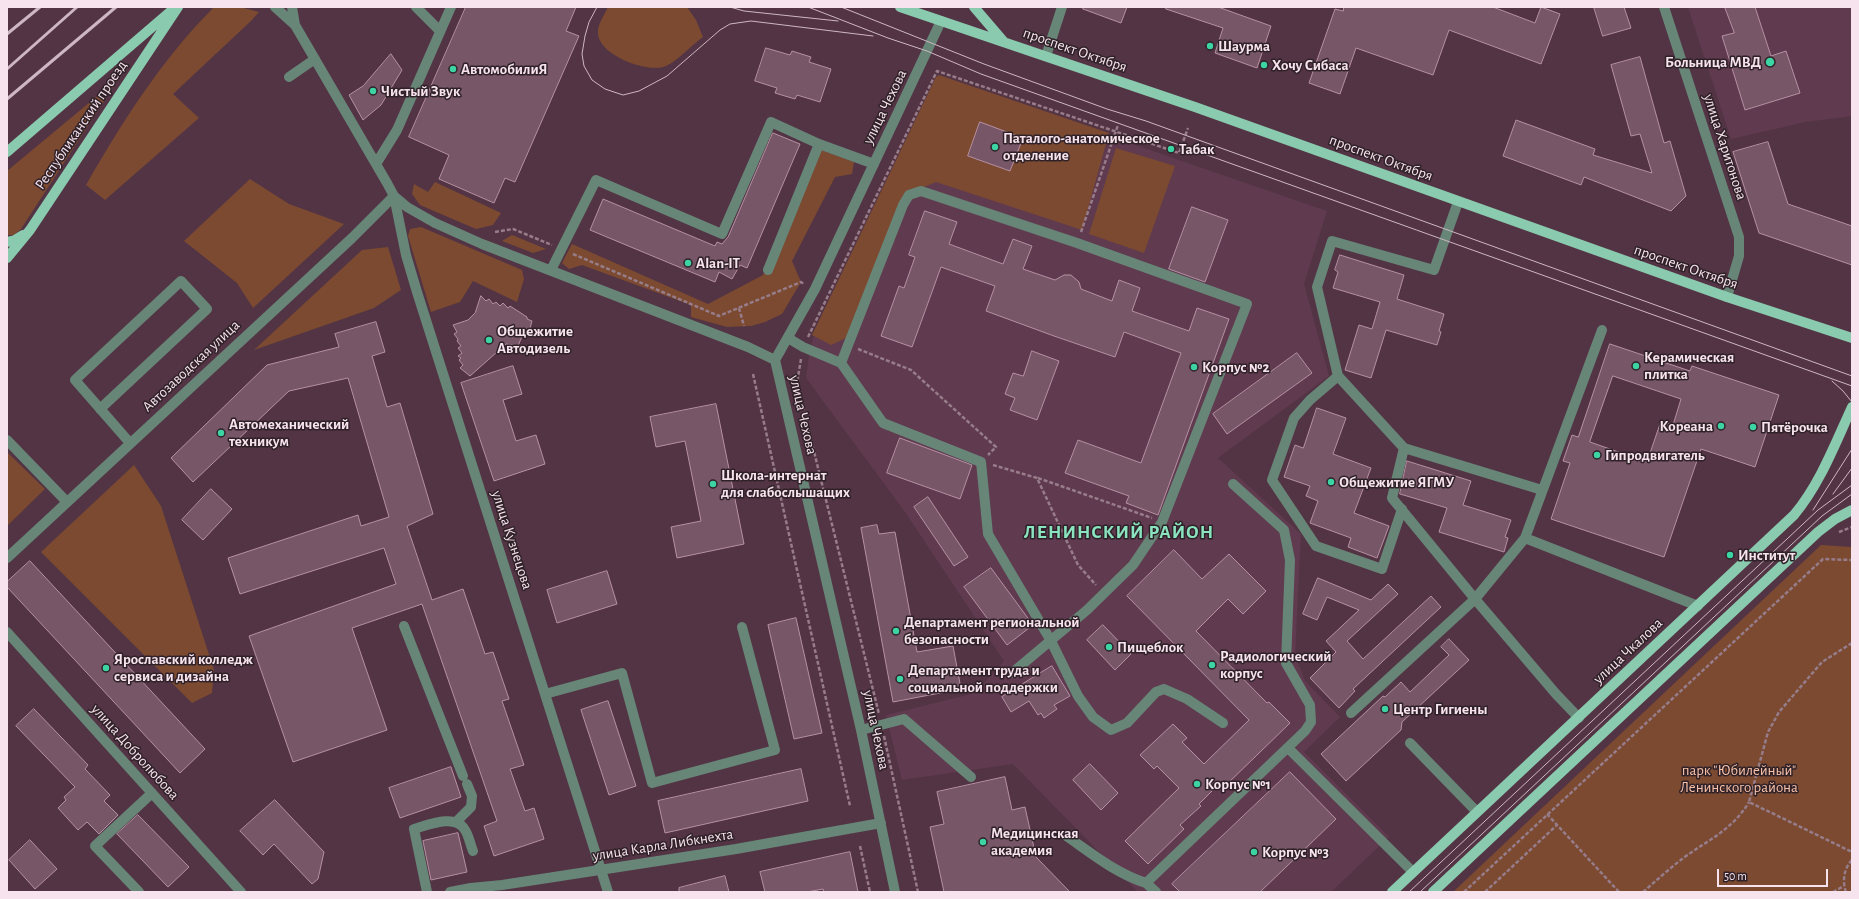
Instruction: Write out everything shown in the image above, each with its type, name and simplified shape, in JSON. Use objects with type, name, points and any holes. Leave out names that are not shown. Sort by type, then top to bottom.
[{"type":"main road","name":"Республиканский проезд","points":[[7,152],[177,7]]},
{"type":"main road","name":"Республиканский проезд","points":[[7,258],[30,230],[177,7]]},
{"type":"main road","name":"проспект Октября","points":[[900,7],[1195,107],[1726,297],[1852,338]]},
{"type":"main road","points":[[974,7],[1004,42]]},
{"type":"main road","points":[[7,242],[15,240],[30,230]]},
{"type":"main road","name":"улица Чкалова","points":[[1392,892],[1785,524],[1802,506],[1823,470],[1852,407]]},
{"type":"main road","points":[[1433,892],[1818,532],[1835,519],[1852,510]]},
{"type":"street","points":[[275,7],[295,25],[394,196],[407,207],[435,223],[482,244],[748,347],[775,360]]},
{"type":"street","points":[[292,7],[295,25]]},
{"type":"street","points":[[416,7],[440,31]]},
{"type":"street","points":[[376,164],[396,130],[451,7]]},
{"type":"street","points":[[1046,56],[1062,7]]},
{"type":"street","name":"улица Харитонова","points":[[1664,7],[1739,237],[1739,256],[1726,297]]},
{"type":"street","name":"улица Чехова","points":[[895,892],[861,730],[775,360],[816,289],[941,21]]},
{"type":"street","points":[[289,77],[315,59]]},
{"type":"street","points":[[551,270],[596,180],[722,234],[771,122],[819,144],[874,164]]},
{"type":"street","points":[[768,270],[819,144]]},
{"type":"street","points":[[841,364],[904,205],[909,195],[921,191],[1077,243],[1247,304],[1162,522],[1133,565],[1105,593],[1012,673]]},
{"type":"street","name":"Автозаводская улица","points":[[7,558],[352,238],[394,196]]},
{"type":"street","name":"улица Кузнецова","points":[[394,196],[408,263],[608,892]]},
{"type":"street","points":[[1458,202],[1434,270],[1332,241],[1317,287],[1338,376],[1404,448],[1542,490]]},
{"type":"street","points":[[100,409],[207,309],[181,281],[75,380],[100,409],[130,443]]},
{"type":"street","points":[[1351,713],[1475,599],[1525,538],[1602,330]]},
{"type":"street","points":[[788,338],[803,347],[841,364],[883,423],[981,462],[988,534],[1051,641],[1078,696],[1093,717],[1111,730],[1127,723],[1156,692],[1164,689],[1187,699],[1224,724]]},
{"type":"street","points":[[1338,376],[1310,400],[1294,418],[1272,480],[1316,546],[1382,569],[1402,509]]},
{"type":"street","points":[[7,440],[67,502]]},
{"type":"street","points":[[1404,448],[1392,498],[1475,599],[1556,694],[1579,718]]},
{"type":"street","points":[[1146,883],[1305,732],[1311,722],[1310,705],[1286,663],[1290,560],[1284,530],[1234,484]]},
{"type":"street","points":[[1525,538],[1698,606]]},
{"type":"street","points":[[404,626],[472,796],[471,807],[456,822]]},
{"type":"street","points":[[544,694],[622,673],[652,783],[775,750],[742,627]]},
{"type":"street","name":"улица Добролюбова","points":[[7,632],[241,892]]},
{"type":"street","points":[[861,730],[904,719],[971,777]]},
{"type":"street","points":[[1410,743],[1477,812]]},
{"type":"street","points":[[1288,748],[1413,872]]},
{"type":"street","points":[[139,892],[95,846],[152,793]]},
{"type":"street","points":[[427,892],[414,829],[441,822],[456,822],[465,828],[473,851]]},
{"type":"street","name":"улица Карла Либкнехта","points":[[450,892],[736,849],[881,823]]},
{"type":"street","points":[[1064,835],[1112,868],[1129,877],[1146,883],[1156,892]]},
{"type":"path","points":[[918,892],[882,725],[797,383],[803,347],[937,71],[1115,132],[1179,152],[1188,128]]},
{"type":"path","points":[[1077,243],[1118,125]]},
{"type":"path","points":[[495,232],[513,229],[719,316],[800,282],[816,289],[831,292]]},
{"type":"path","points":[[740,308],[744,326]]},
{"type":"path","points":[[848,345],[911,370],[996,447],[981,462],[1037,478],[1162,522]]},
{"type":"path","points":[[753,374],[850,806]]},
{"type":"path","points":[[1037,478],[1078,566],[1105,593]]},
{"type":"path","points":[[1464,892],[1823,560],[1852,560]]},
{"type":"path","points":[[1643,892],[1686,856],[1723,833],[1743,813],[1749,802],[1768,732],[1779,712],[1822,662],[1852,643]]},
{"type":"path","points":[[1749,802],[1852,852]]},
{"type":"path","points":[[1547,814],[1619,892]]},
{"type":"path","points":[[1485,892],[1557,825]]},
{"type":"path","points":[[860,846],[870,892]]},
{"type":"path","points":[[1846,892],[1844,886],[1845,874],[1852,860]]},
{"type":"path","points":[[1833,892],[1844,886]]},
{"type":"shaded area","name":"Больница МВД","points":[[1688,7],[1852,7],[1852,116],[1806,122],[1731,139]]},
{"type":"shaded area","points":[[938,77],[1327,211],[1304,284],[1329,376],[1218,458],[1301,534],[1295,655],[1305,681],[1340,717],[1304,752],[1389,837],[1331,892],[1138,892],[1013,764],[902,780],[886,715],[975,693],[1004,661],[905,512],[806,378],[810,349],[814,335]]},
{"type":"green space","points":[[214,7],[240,7],[259,12],[173,94],[199,118],[105,200],[86,185],[144,92],[177,48]]},
{"type":"green space","points":[[608,7],[687,7],[696,20],[703,37],[675,61],[666,66],[658,68],[637,65],[625,61],[615,55],[606,49],[600,41],[598,30]]},
{"type":"green space","points":[[939,75],[1109,133],[1082,230],[936,182],[905,195],[846,338],[831,345],[812,335],[936,77]]},
{"type":"green space","points":[[119,78],[21,229],[14,235],[7,235],[7,171]]},
{"type":"green space","points":[[813,147],[854,162],[852,174],[835,177],[792,261],[801,282],[782,314],[765,322],[751,326],[727,327],[691,317],[691,305],[582,265],[569,269],[562,263],[572,244],[708,304],[763,275]]},
{"type":"green space","points":[[1116,148],[1175,166],[1144,253],[1089,234]]},
{"type":"green space","points":[[250,179],[289,204],[344,224],[253,308],[237,283],[184,241]]},
{"type":"green space","points":[[435,182],[501,213],[493,225],[476,229],[420,205],[412,194],[414,184],[428,192]]},
{"type":"green space","points":[[421,227],[522,270],[524,279],[517,302],[473,281],[460,302],[431,312],[408,236],[410,229]]},
{"type":"green space","points":[[512,235],[546,249],[533,253],[502,241]]},
{"type":"green space","points":[[388,247],[401,290],[374,308],[254,350],[362,250]]},
{"type":"green space","points":[[7,452],[45,489],[7,526]]},
{"type":"green space","points":[[134,465],[161,506],[214,670],[212,693],[192,703],[41,552]]},
{"type":"green space","name":"парк \"Юбилейный\" Ленинского района","points":[[1821,545],[1852,547],[1852,892],[1453,892]]},
{"type":"building","points":[[466,7],[576,7],[566,31],[579,36],[515,182],[505,178],[494,203],[439,179],[449,155],[409,137]]},
{"type":"building","points":[[1083,7],[1127,7],[1121,23],[1083,9]]},
{"type":"building","points":[[1166,7],[1218,7],[1271,26],[1257,68],[1215,53],[1223,28],[1166,9]]},
{"type":"building","points":[[1344,7],[1493,7],[1535,23],[1541,7],[1560,14],[1541,64],[1449,30],[1433,75],[1356,48],[1340,94],[1309,83],[1335,9],[1343,11]]},
{"type":"building","points":[[1594,7],[1624,7],[1631,28],[1603,36]]},
{"type":"building","points":[[1725,7],[1755,7],[1771,56],[1786,51],[1800,93],[1745,110],[1722,36],[1734,33]]},
{"type":"building","points":[[766,48],[790,55],[792,51],[811,57],[809,62],[831,69],[820,102],[797,95],[795,99],[775,93],[777,88],[755,81]]},
{"type":"building","name":"Чистый Звук","points":[[391,54],[402,70],[381,105],[363,120],[349,95],[363,86]]},
{"type":"building","points":[[1640,57],[1664,143],[1670,141],[1686,196],[1671,211],[1584,177],[1581,185],[1503,156],[1516,120],[1595,149],[1593,155],[1652,173],[1640,134],[1631,136],[1611,65]]},
{"type":"building","name":"Паталого-анатомическое отделение","points":[[980,122],[1023,138],[1010,171],[968,156]]},
{"type":"building","points":[[773,133],[800,144],[747,268],[740,265],[732,279],[719,272],[715,282],[590,230],[603,199],[715,246],[717,242],[722,244],[728,237]]},
{"type":"building","points":[[1768,142],[1788,204],[1852,226],[1852,265],[1759,233],[1733,152]]},
{"type":"building","points":[[1192,207],[1228,220],[1205,282],[1169,269]]},
{"type":"building","name":"Корпус №2","points":[[925,211],[957,222],[949,244],[1003,264],[1013,239],[1032,246],[1023,269],[1055,280],[1064,275],[1071,275],[1079,282],[1081,289],[1112,301],[1119,280],[1140,288],[1132,311],[1189,331],[1197,308],[1229,319],[1158,515],[1126,503],[1129,496],[1065,473],[1078,440],[1141,463],[1181,353],[1124,332],[1115,357],[1054,336],[986,311],[995,286],[941,267],[912,347],[881,336],[899,286],[904,288],[915,257],[909,255]]},
{"type":"building","points":[[1340,255],[1404,275],[1397,299],[1444,314],[1437,345],[1386,330],[1371,378],[1345,370],[1359,325],[1372,329],[1380,302],[1333,288],[1338,272],[1335,270]]},
{"type":"building","name":"Общежитие Автодизель","points":[[481,296],[486,301],[489,299],[493,304],[496,302],[500,306],[503,303],[508,308],[510,306],[532,321],[528,335],[523,334],[518,346],[506,344],[470,376],[460,368],[463,365],[459,360],[461,358],[458,356],[462,353],[458,348],[461,346],[454,334],[457,332],[453,325],[468,320],[475,313]]},
{"type":"building","points":[[376,322],[385,352],[372,356],[387,407],[400,403],[433,514],[407,526],[432,600],[463,589],[485,654],[493,652],[509,699],[502,701],[524,765],[510,769],[525,811],[534,808],[544,839],[494,856],[484,826],[497,821],[422,604],[352,628],[387,730],[293,762],[249,636],[396,584],[384,548],[240,594],[228,558],[358,515],[361,526],[389,517],[348,378],[289,391],[193,482],[171,458],[267,365],[339,347],[335,334]]},
{"type":"building","name":"Гипродвигатель","points":[[1610,344],[1690,371],[1692,366],[1779,395],[1755,467],[1701,449],[1664,557],[1551,519],[1570,463],[1563,461],[1572,435],[1578,437]],"holes":[[[1613,376],[1681,399],[1673,425],[1661,421],[1647,462],[1590,442]]]},
{"type":"building","points":[[1032,351],[1059,361],[1037,420],[1010,410],[1015,398],[1005,394],[1013,373],[1023,376]]},
{"type":"building","points":[[1297,353],[1312,373],[1227,434],[1213,414]]},
{"type":"building","points":[[513,366],[522,394],[503,400],[516,441],[536,435],[545,464],[494,481],[461,383]]},
{"type":"building","name":"Школа-интернат для слабослышащих","points":[[716,404],[744,544],[677,558],[671,527],[701,521],[685,441],[656,447],[650,417]]},
{"type":"building","name":"Общежитие ЯГМУ","points":[[1317,408],[1346,418],[1333,454],[1371,468],[1354,513],[1389,526],[1377,558],[1348,547],[1351,538],[1310,523],[1318,501],[1306,496],[1310,486],[1284,477],[1295,445],[1303,448]]},
{"type":"building","points":[[900,438],[972,465],[960,499],[887,473]]},
{"type":"building","name":"Общежитие ЯГМУ","points":[[1407,461],[1471,481],[1463,505],[1511,520],[1505,537],[1508,538],[1504,552],[1439,532],[1447,508],[1400,494]]},
{"type":"building","points":[[211,489],[232,509],[203,540],[182,520]]},
{"type":"building","points":[[928,497],[968,557],[954,566],[914,507]]},
{"type":"building","points":[[877,525],[879,534],[895,532],[917,652],[953,646],[961,689],[893,702],[861,528]]},
{"type":"building","points":[[1174,550],[1202,579],[1229,554],[1266,591],[1243,614],[1228,599],[1196,631],[1267,703],[1269,702],[1290,723],[1225,786],[1221,782],[1199,804],[1201,806],[1180,825],[1184,829],[1148,864],[1125,841],[1179,788],[1157,766],[1154,769],[1140,755],[1173,724],[1187,738],[1182,742],[1204,764],[1249,720],[1127,596]]},
{"type":"building","name":"Ярославский колледж сервиса и дизайна","points":[[30,561],[205,749],[180,773],[7,587],[7,582]]},
{"type":"building","points":[[991,568],[1033,625],[1007,645],[964,587]]},
{"type":"building","points":[[607,571],[617,604],[557,623],[547,590]]},
{"type":"building","points":[[1318,578],[1371,600],[1388,584],[1398,594],[1347,641],[1363,659],[1431,596],[1441,607],[1353,689],[1355,691],[1339,708],[1310,678],[1336,652],[1326,641],[1359,610],[1327,597],[1317,620],[1303,614]]},
{"type":"building","points":[[796,618],[822,733],[794,739],[768,625]]},
{"type":"building","name":"Пищеблок","points":[[1103,625],[1131,654],[1115,670],[1087,640]]},
{"type":"building","name":"Центр Гигиены","points":[[1449,639],[1469,660],[1402,722],[1401,730],[1346,781],[1321,754],[1383,696],[1385,697],[1401,682],[1410,692],[1449,655],[1441,647]]},
{"type":"building","points":[[1052,666],[1070,696],[1054,705],[1057,709],[1044,718],[1041,713],[1038,715],[1029,701],[1011,712],[1002,697]]},
{"type":"building","points":[[608,701],[636,786],[609,795],[581,710]]},
{"type":"building","points":[[34,709],[88,765],[85,769],[110,795],[104,801],[118,815],[99,834],[87,822],[78,830],[58,808],[66,800],[64,797],[75,787],[16,726]]},
{"type":"building","points":[[1090,764],[1118,793],[1101,810],[1073,780]]},
{"type":"building","points":[[451,767],[461,797],[400,818],[389,788]]},
{"type":"building","points":[[801,769],[808,801],[665,833],[658,801]]},
{"type":"building","name":"Корпус №3","points":[[1290,772],[1336,819],[1260,892],[1180,892],[1172,884]]},
{"type":"building","name":"Медицинская академия","points":[[1005,777],[1012,810],[1025,807],[1036,857],[1070,892],[944,892],[930,827],[944,824],[937,792]]},
{"type":"building","points":[[275,800],[324,852],[318,879],[312,884],[274,844],[263,855],[240,831]]},
{"type":"building","points":[[138,815],[189,867],[168,887],[117,834]]},
{"type":"building","points":[[458,833],[467,872],[431,880],[423,841]]},
{"type":"building","points":[[30,840],[57,869],[35,889],[9,860]]},
{"type":"building","points":[[850,852],[858,892],[824,892],[823,889],[807,892],[765,892],[760,872]]},
{"type":"building","points":[[725,876],[729,892],[679,892],[679,888]]},
{"type":"tram line","points":[[597,7],[589,22],[585,36],[582,54],[584,66],[592,80],[605,89],[623,95],[639,91],[667,76],[720,30],[730,24],[751,21],[873,36]]},
{"type":"tram line","points":[[730,7],[744,11],[838,21]]},
{"type":"tram line","points":[[808,7],[888,38],[927,51],[981,74],[1852,386]]},
{"type":"tram line","points":[[841,7],[984,64],[1107,109],[1146,121],[1852,376]]},
{"type":"tram line","points":[[1832,381],[1852,402]]},
{"type":"tram line","points":[[1813,510],[1852,449]]},
{"type":"tram line","points":[[1833,494],[1852,468]]},
{"type":"tram line","points":[[1409,892],[1818,510],[1852,485]]},
{"type":"tram line","points":[[1420,892],[1822,516],[1852,494]]},
{"type":"railway","points":[[7,34],[40,7]]},
{"type":"railway","points":[[7,69],[77,7]]},
{"type":"railway","points":[[7,99],[116,7]]},
{"type":"place","name":"Шаурма","points":[[1210,46]]},
{"type":"place","name":"Больница МВД","points":[[1770,62]]},
{"type":"place","name":"Хочу Сибаса","points":[[1264,65]]},
{"type":"place","name":"АвтомобилиЯ","points":[[453,69]]},
{"type":"place","name":"Чистый Звук","points":[[373,91]]},
{"type":"place","name":"Паталого-анатомическое отделение","points":[[995,147]]},
{"type":"place","name":"Табак","points":[[1171,149]]},
{"type":"place","name":"Alan-IT","points":[[688,263]]},
{"type":"place","name":"Общежитие Автодизель","points":[[489,340]]},
{"type":"place","name":"Керамическая плитка","points":[[1636,366]]},
{"type":"place","name":"Корпус №2","points":[[1194,367]]},
{"type":"place","name":"Кореана","points":[[1721,426]]},
{"type":"place","name":"Пятёрочка","points":[[1753,427]]},
{"type":"place","name":"Автомеханический техникум","points":[[221,433]]},
{"type":"place","name":"Гипродвигатель","points":[[1597,455]]},
{"type":"place","name":"Общежитие ЯГМУ","points":[[1331,482]]},
{"type":"place","name":"Школа-интернат для слабослышащих","points":[[713,484]]},
{"type":"place","name":"Институт","points":[[1730,555]]},
{"type":"place","name":"Департамент региональной безопасности","points":[[896,631]]},
{"type":"place","name":"Пищеблок","points":[[1109,647]]},
{"type":"place","name":"Радиологический корпус","points":[[1212,665]]},
{"type":"place","name":"Ярославский колледж сервиса и дизайна","points":[[106,668]]},
{"type":"place","name":"Департамент труда и социальной поддержки","points":[[900,679]]},
{"type":"place","name":"Центр Гигиены","points":[[1385,709]]},
{"type":"place","name":"Корпус №1","points":[[1197,784]]},
{"type":"place","name":"Медицинская академия","points":[[983,842]]},
{"type":"place","name":"Корпус №3","points":[[1254,852]]},
{"type":"district","name":"ЛЕНИНСКИЙ РАЙОН","points":[[1119,532]]}]
